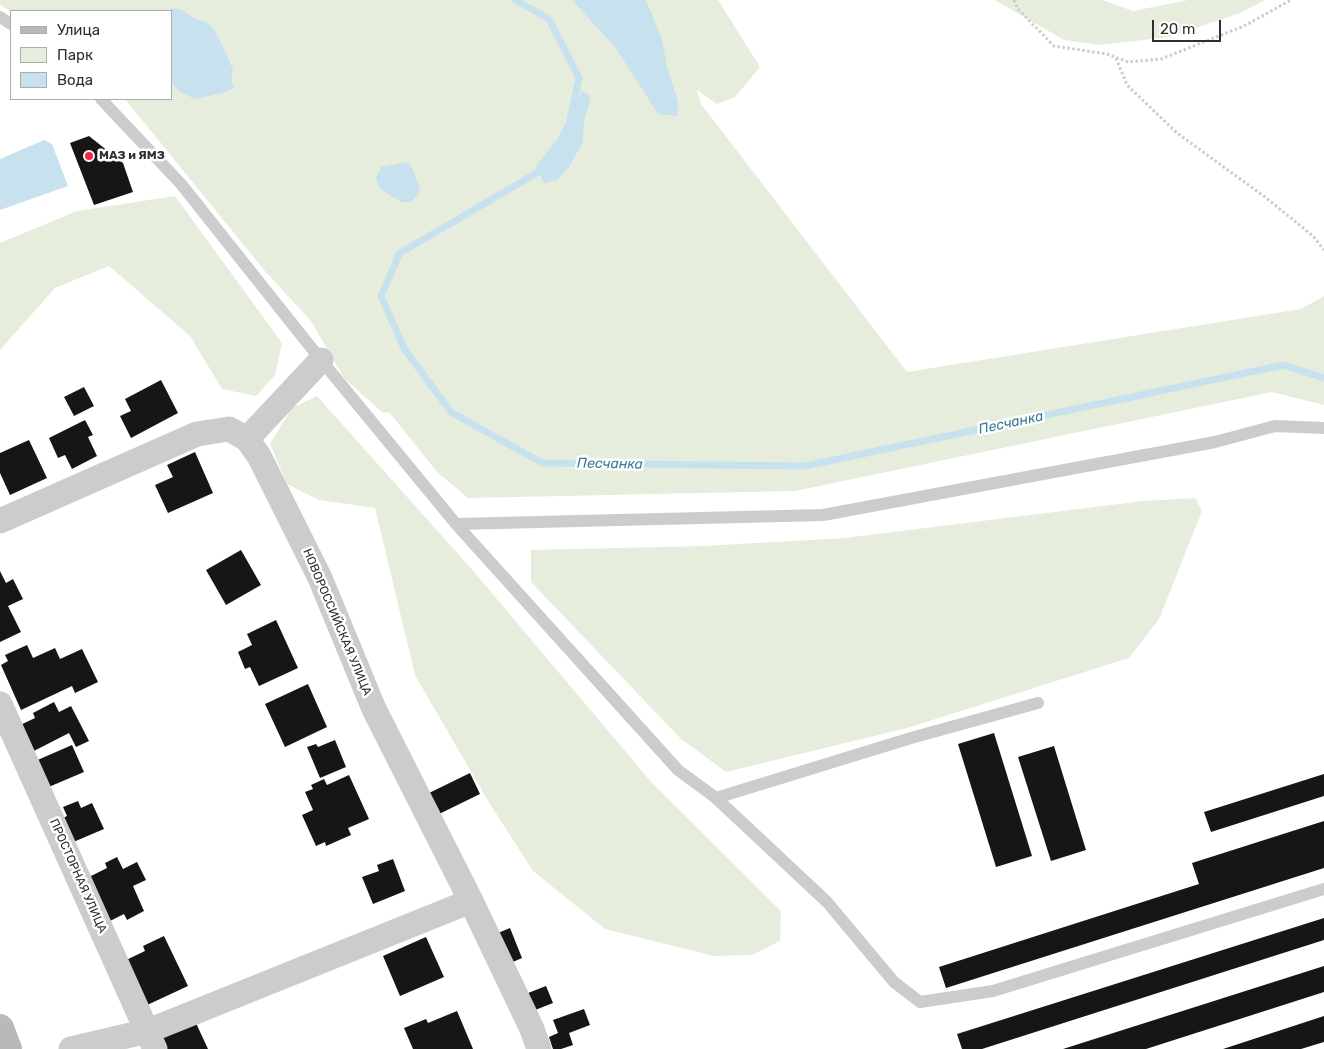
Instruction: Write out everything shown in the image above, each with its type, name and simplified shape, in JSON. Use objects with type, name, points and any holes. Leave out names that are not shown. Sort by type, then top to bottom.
[{"type":"main road","points":[[0,1028],[8,1049]]},
{"type":"street","points":[[0,521],[197,434],[229,429],[247,439],[321,360]]},
{"type":"street","name":"НОВОРОССИЙСКАЯ УЛИЦА","points":[[247,439],[259,456],[320,578],[374,709],[471,902],[532,1029],[539,1049]]},
{"type":"street","name":"ПРОСТОРНАЯ УЛИЦА","points":[[0,704],[152,1040]]},
{"type":"street","points":[[71,1049],[152,1040],[471,902]]},
{"type":"lane","points":[[102,100],[181,184],[321,360],[456,524],[678,770],[716,798],[827,902],[894,982],[920,1002],[993,991],[1324,889]]},
{"type":"lane","points":[[456,524],[823,515],[1215,442],[1275,426],[1324,428]]},
{"type":"lane","points":[[716,798],[910,738],[1038,703]]},
{"type":"path","points":[[1014,0],[1018,9],[1054,46],[1108,54],[1128,62],[1161,59],[1244,26],[1291,0]]},
{"type":"path","points":[[1115,57],[1128,84],[1178,133],[1265,197],[1313,236],[1324,250]]},
{"type":"green space","points":[[0,0],[718,0],[760,67],[735,97],[717,104],[697,90],[701,104],[907,372],[1301,309],[1324,296],[1324,405],[1272,392],[795,491],[468,498],[437,472],[389,412],[383,413],[344,378],[311,321],[264,270],[126,100],[172,100],[172,10],[10,11],[0,4]]},
{"type":"green space","points":[[995,0],[1102,0],[1133,11],[1188,0],[1265,0],[1240,13],[1169,37],[1099,45],[1064,40]]},
{"type":"green space","points":[[175,196],[282,343],[275,375],[256,396],[222,389],[190,336],[109,266],[55,288],[0,350],[0,243],[77,211]]},
{"type":"green space","points":[[317,396],[475,573],[652,783],[781,911],[780,941],[752,955],[714,956],[605,929],[533,871],[488,801],[415,675],[375,508],[319,500],[287,484],[270,444],[292,408]]},
{"type":"green space","points":[[1195,498],[1202,511],[1159,619],[1129,658],[907,728],[726,772],[681,739],[531,582],[531,550],[703,546],[845,538],[1143,501]]},
{"type":"water","points":[[572,0],[646,0],[662,39],[667,67],[678,102],[677,116],[658,114],[615,47]]},
{"type":"water","points":[[172,8],[182,10],[195,19],[206,22],[214,29],[233,70],[231,81],[234,88],[223,93],[195,99],[180,92],[172,83],[172,10],[170,10]]},
{"type":"water","points":[[582,91],[589,95],[590,102],[584,121],[583,142],[569,167],[557,180],[544,183],[536,166],[557,140]]},
{"type":"water","points":[[44,140],[52,144],[68,186],[0,210],[0,159]]},
{"type":"water","points":[[407,162],[412,168],[420,189],[419,194],[411,202],[401,202],[380,189],[376,178],[381,167]]},
{"type":"building","points":[[89,136],[123,163],[133,192],[94,205],[70,143]]},
{"type":"building","points":[[161,380],[178,413],[131,438],[120,416],[131,411],[125,399]]},
{"type":"building","points":[[84,387],[94,406],[74,416],[64,397]]},
{"type":"building","points":[[85,420],[93,435],[88,437],[97,456],[72,469],[65,455],[58,458],[49,438]]},
{"type":"building","points":[[29,440],[47,478],[10,495],[0,473],[0,453]]},
{"type":"building","points":[[195,452],[213,493],[168,513],[155,485],[173,477],[167,465]]},
{"type":"building","points":[[241,550],[261,585],[226,605],[206,570]]},
{"type":"building","points":[[0,571],[6,583],[13,579],[23,599],[8,606],[21,632],[0,642]]},
{"type":"building","points":[[276,620],[298,668],[259,686],[250,667],[245,669],[238,652],[252,645],[247,634]]},
{"type":"building","points":[[27,645],[33,658],[55,648],[60,659],[82,649],[98,682],[75,693],[72,686],[21,710],[1,665],[8,661],[5,655]]},
{"type":"building","points":[[308,684],[327,727],[285,747],[265,704]]},
{"type":"building","points":[[54,702],[59,712],[71,706],[89,741],[76,747],[69,733],[28,754],[14,728],[35,718],[33,713]]},
{"type":"building","points":[[994,733],[1032,856],[996,867],[958,744]]},
{"type":"building","points":[[335,740],[346,767],[320,778],[307,747],[316,744],[318,747]]},
{"type":"building","points":[[72,745],[84,772],[44,789],[33,762]]},
{"type":"building","points":[[1054,746],[1086,850],[1051,861],[1018,757]]},
{"type":"building","points":[[470,773],[480,794],[437,815],[427,794]]},
{"type":"building","points":[[1324,774],[1324,796],[1211,832],[1204,812]]},
{"type":"building","points":[[349,775],[369,819],[348,828],[351,835],[326,846],[325,842],[316,846],[302,815],[313,810],[305,792],[313,789],[311,785],[324,779],[327,785]]},
{"type":"building","points":[[78,801],[81,808],[92,803],[104,829],[71,843],[61,819],[67,816],[63,807]]},
{"type":"building","points":[[1324,821],[1324,868],[946,988],[939,967],[1199,884],[1192,863]]},
{"type":"building","points":[[117,857],[123,869],[137,862],[146,880],[133,886],[144,911],[127,920],[124,914],[108,922],[87,878],[107,868],[105,863]]},
{"type":"building","points":[[393,859],[405,891],[373,904],[362,877],[379,871],[377,865]]},
{"type":"building","points":[[1324,918],[1324,940],[982,1049],[962,1049],[957,1034]]},
{"type":"building","points":[[510,928],[522,958],[506,965],[493,935]]},
{"type":"building","points":[[164,936],[188,986],[145,1006],[124,961],[145,951],[143,946]]},
{"type":"building","points":[[426,937],[444,977],[400,996],[383,956]]},
{"type":"building","points":[[1324,966],[1324,992],[1146,1049],[1063,1049]]},
{"type":"building","points":[[546,986],[553,1003],[530,1012],[523,995]]},
{"type":"building","points":[[584,1009],[590,1025],[569,1033],[573,1045],[561,1049],[553,1049],[549,1037],[558,1033],[553,1020]]},
{"type":"building","points":[[457,1011],[473,1049],[413,1049],[404,1028],[426,1019],[428,1023]]},
{"type":"building","points":[[1324,1016],[1324,1042],[1301,1049],[1223,1049]]},
{"type":"building","points":[[195,1021],[208,1049],[163,1049],[158,1038]]},
{"type":"waterway","name":"Песчанка","points":[[515,0],[549,19],[579,78],[570,120]]},
{"type":"waterway","name":"Песчанка","points":[[547,167],[400,253],[381,296],[405,350],[451,412],[542,463],[805,466],[1283,365],[1324,378]]},
{"type":"place","name":"МАЗ и ЯМЗ","points":[[89,156]]}]
